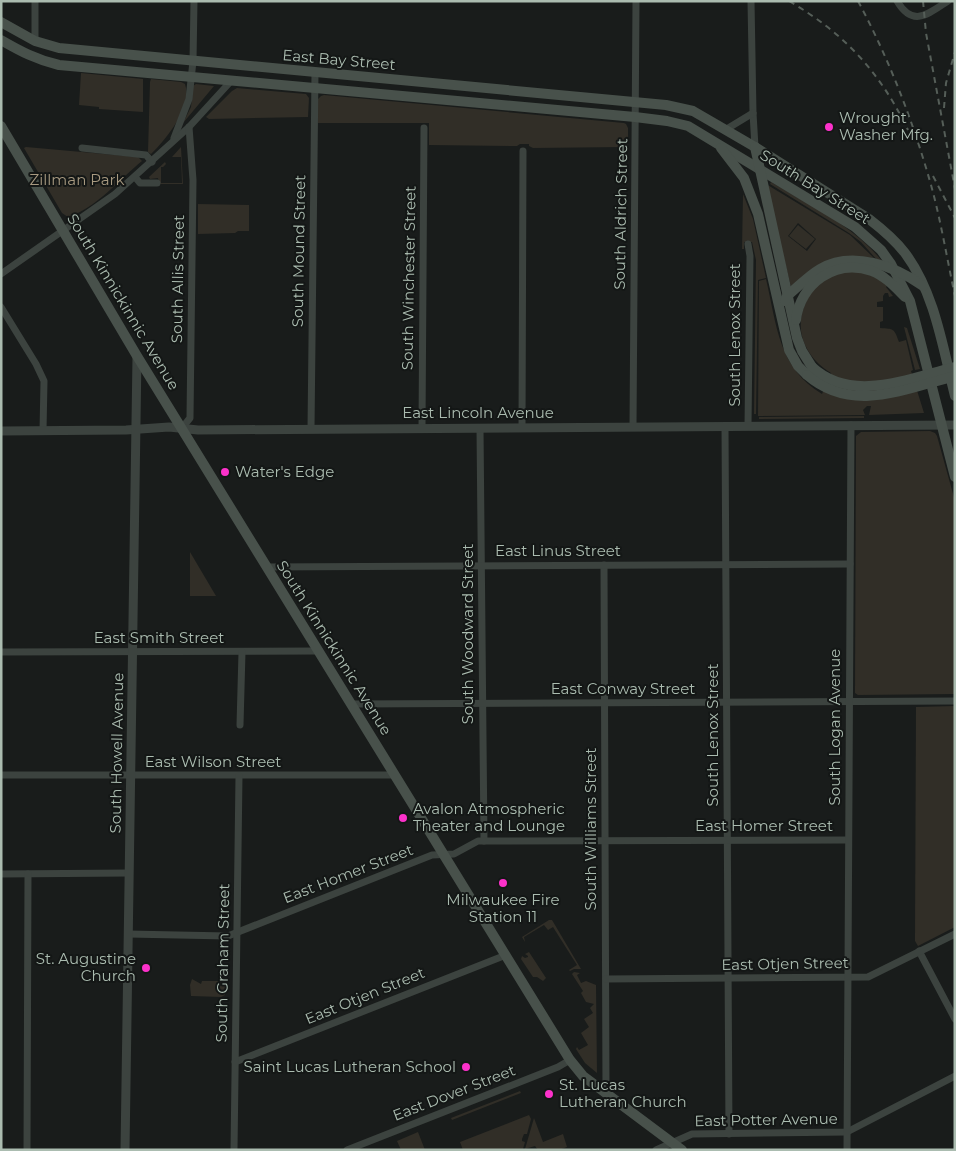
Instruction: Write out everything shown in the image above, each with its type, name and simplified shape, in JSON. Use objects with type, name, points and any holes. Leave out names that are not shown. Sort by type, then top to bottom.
[{"type":"main road","name":"East Bay Street","points":[[4,22],[35,41],[59,48],[681,107]]},
{"type":"main road","name":"East Bay Street","points":[[1,40],[26,55],[44,62],[80,67],[635,117],[679,123]]},
{"type":"main road","points":[[35,41],[34,48],[36,53],[44,62]]},
{"type":"main road","points":[[232,80],[233,65]]},
{"type":"main road","name":"South Bay Street","points":[[681,107],[755,147],[869,218],[885,231],[906,254],[924,287],[934,315],[955,396]]},
{"type":"main road","name":"South Bay Street","points":[[679,123],[718,143],[855,227],[881,250],[910,301],[955,477]]},
{"type":"main road","name":"South Kinnickinnic Avenue","points":[[1,126],[137,356],[570,1060],[583,1076],[682,1150]]},
{"type":"main road","points":[[718,143],[744,178],[752,195],[762,230],[789,350],[798,366],[839,384],[861,387],[890,383],[955,367]]},
{"type":"main road","points":[[755,147],[758,168],[795,329],[809,371],[823,388],[838,394],[867,397],[955,376]]},
{"type":"main road","points":[[780,314],[787,296],[812,273],[834,263],[847,260],[861,261],[894,270],[910,276],[924,287]]},
{"type":"main road","points":[[795,329],[798,308],[809,288],[817,279],[839,269],[860,268],[872,271],[889,281],[910,301]]},
{"type":"street","points":[[35,41],[36,1]]},
{"type":"street","points":[[173,141],[189,99],[193,61],[194,1]]},
{"type":"street","name":"South Aldrich Street","points":[[633,427],[636,1]]},
{"type":"street","points":[[751,1],[755,147]]},
{"type":"street","points":[[897,1],[906,12],[914,16],[924,16],[948,1]]},
{"type":"street","name":"South Mound Street","points":[[311,429],[315,73]]},
{"type":"street","points":[[1,274],[93,211],[135,177],[189,126],[232,80]]},
{"type":"street","points":[[725,130],[753,113]]},
{"type":"street","name":"South Allis Street","points":[[182,428],[190,418],[193,180],[189,126]]},
{"type":"street","name":"South Winchester Street","points":[[422,428],[424,128]]},
{"type":"street","points":[[82,148],[146,155],[152,162]]},
{"type":"street","points":[[522,428],[524,151]]},
{"type":"street","points":[[135,177],[140,183],[157,183]]},
{"type":"street","name":"South Lenox Street","points":[[748,244],[750,256],[748,426]]},
{"type":"street","points":[[1,307],[44,381],[43,431]]},
{"type":"street","name":"South Howell Avenue","points":[[125,1150],[137,356]]},
{"type":"street","name":"South Logan Avenue","points":[[846,1150],[851,425]]},
{"type":"street","name":"East Lincoln Avenue","points":[[1,431],[182,428],[198,430],[955,425]]},
{"type":"street","name":"South Lenox Street","points":[[725,426],[729,1134]]},
{"type":"street","name":"South Woodward Street","points":[[480,428],[484,841]]},
{"type":"street","name":"East Linus Street","points":[[266,567],[850,564]]},
{"type":"street","name":"South Williams Street","points":[[604,565],[606,1094]]},
{"type":"street","name":"East Smith Street","points":[[1,652],[318,651]]},
{"type":"street","points":[[240,725],[242,652]]},
{"type":"street","name":"East Conway Street","points":[[352,704],[955,700]]},
{"type":"street","name":"East Wilson Street","points":[[1,775],[395,775]]},
{"type":"street","name":"South Graham Street","points":[[234,1150],[239,776]]},
{"type":"street","name":"East Homer Street","points":[[128,934],[228,936],[432,855],[454,854],[478,841],[848,840]]},
{"type":"street","points":[[1,874],[129,873]]},
{"type":"street","points":[[27,1150],[28,874]]},
{"type":"street","name":"East Otjen Street","points":[[606,979],[868,977],[955,934]]},
{"type":"street","points":[[919,951],[955,1020]]},
{"type":"street","name":"East Otjen Street","points":[[235,1062],[506,955]]},
{"type":"street","name":"East Dover Street","points":[[347,1150],[558,1067],[570,1060]]},
{"type":"street","name":"East Potter Avenue","points":[[656,1150],[692,1134],[847,1132],[955,1076]]},
{"type":"green space","points":[[81,73],[143,79],[143,112],[99,109],[99,107],[79,105]]},
{"type":"green space","points":[[151,79],[181,82],[185,84],[186,93],[185,103],[177,122],[151,154],[148,152]]},
{"type":"green space","points":[[196,84],[214,86],[183,123],[191,107],[193,86]]},
{"type":"green space","points":[[237,88],[306,94],[309,98],[308,117],[209,119],[206,117]]},
{"type":"green space","points":[[324,95],[624,123],[628,128],[628,145],[625,147],[533,148],[529,144],[517,146],[429,145],[429,123],[318,123],[318,99]]},
{"type":"green space","points":[[181,147],[183,184],[159,184],[158,178],[150,179],[149,177],[165,162],[166,164],[161,167],[161,183],[182,183],[181,157],[172,157]]},
{"type":"green space","name":"Zillman Park","points":[[24,148],[138,157],[142,161],[98,200],[68,217],[62,213]]},
{"type":"green space","points":[[771,182],[844,226],[882,261],[878,261],[861,242],[849,233],[770,184]]},
{"type":"green space","points":[[766,184],[850,235],[874,258],[854,256],[836,258],[791,287]],"holes":[[[798,223],[816,239],[807,251],[788,236]]]},
{"type":"green space","points":[[743,194],[753,219],[766,278],[758,280],[756,414],[754,414],[756,260],[752,242],[744,242],[744,249],[742,249]]},
{"type":"green space","points":[[198,204],[249,205],[249,231],[198,234]]},
{"type":"green space","points":[[798,225],[815,239],[806,249],[789,236]]},
{"type":"green space","points":[[842,271],[866,272],[888,285],[886,287],[893,296],[889,297],[888,293],[885,293],[883,301],[877,302],[877,307],[883,307],[883,321],[880,322],[880,328],[893,330],[899,342],[906,340],[913,370],[911,371],[924,413],[869,415],[871,406],[867,406],[863,410],[865,415],[758,416],[759,281],[766,279],[777,329],[788,358],[807,383],[822,394],[831,373],[814,359],[808,351],[801,332],[801,321],[803,311],[813,288],[820,282]]},
{"type":"green space","points":[[904,327],[907,328],[920,369],[915,370]]},
{"type":"green space","points":[[864,416],[864,418],[759,419],[759,417]]},
{"type":"green space","points":[[930,431],[937,436],[955,501],[955,694],[858,695],[855,693],[856,436],[861,432]]},
{"type":"green space","points":[[190,552],[216,596],[190,596]]},
{"type":"green space","points":[[955,706],[955,927],[918,946],[915,941],[916,707]]},
{"type":"green space","points":[[552,920],[581,969],[569,970],[577,965],[553,927],[548,930],[544,925],[524,937],[525,942],[522,937]]},
{"type":"green space","points":[[529,952],[546,978],[543,981],[533,977],[521,959],[522,956],[528,957],[525,954]]},
{"type":"green space","points":[[574,972],[580,973],[577,975],[581,983],[586,981],[596,985],[597,1073],[585,1063],[576,1049],[577,1047],[579,1050],[588,1045],[581,1033],[589,1027],[584,1019],[593,1013],[590,1008],[594,1004],[586,1002],[581,993],[583,991],[572,974]]},
{"type":"green space","points":[[192,979],[201,984],[202,981],[225,981],[225,995],[221,997],[191,996],[190,985]]},
{"type":"green space","points":[[520,1091],[521,1093],[452,1120],[451,1118]]},
{"type":"green space","points":[[529,1115],[531,1119],[527,1134],[524,1134],[522,1139],[525,1142],[523,1149],[463,1150],[460,1142]]},
{"type":"green space","points":[[534,1118],[543,1142],[563,1134],[567,1147],[559,1150],[538,1150],[535,1146],[525,1149]]},
{"type":"green space","points":[[418,1132],[425,1150],[401,1150],[397,1141]]},
{"type":"railway","points":[[789,1],[827,27],[859,56],[885,90],[908,130]]},
{"type":"railway","points":[[858,1],[890,68],[924,161],[935,199],[955,296]]},
{"type":"railway","points":[[923,1],[926,33],[955,189]]},
{"type":"railway","points":[[944,108],[946,83],[955,52]]},
{"type":"railway","points":[[933,176],[955,218]]},
{"type":"place","name":"Wrought Washer Mfg.","points":[[829,127]]},
{"type":"place","name":"Water's Edge","points":[[225,472]]},
{"type":"place","name":"Avalon Atmospheric Theater and Lounge","points":[[403,818]]},
{"type":"place","name":"Milwaukee Fire Station 11","points":[[503,883]]},
{"type":"place","name":"St. Augustine Church","points":[[146,968]]},
{"type":"place","name":"Saint Lucas Lutheran School","points":[[466,1067]]},
{"type":"place","name":"St. Lucas Lutheran Church","points":[[549,1094]]}]
